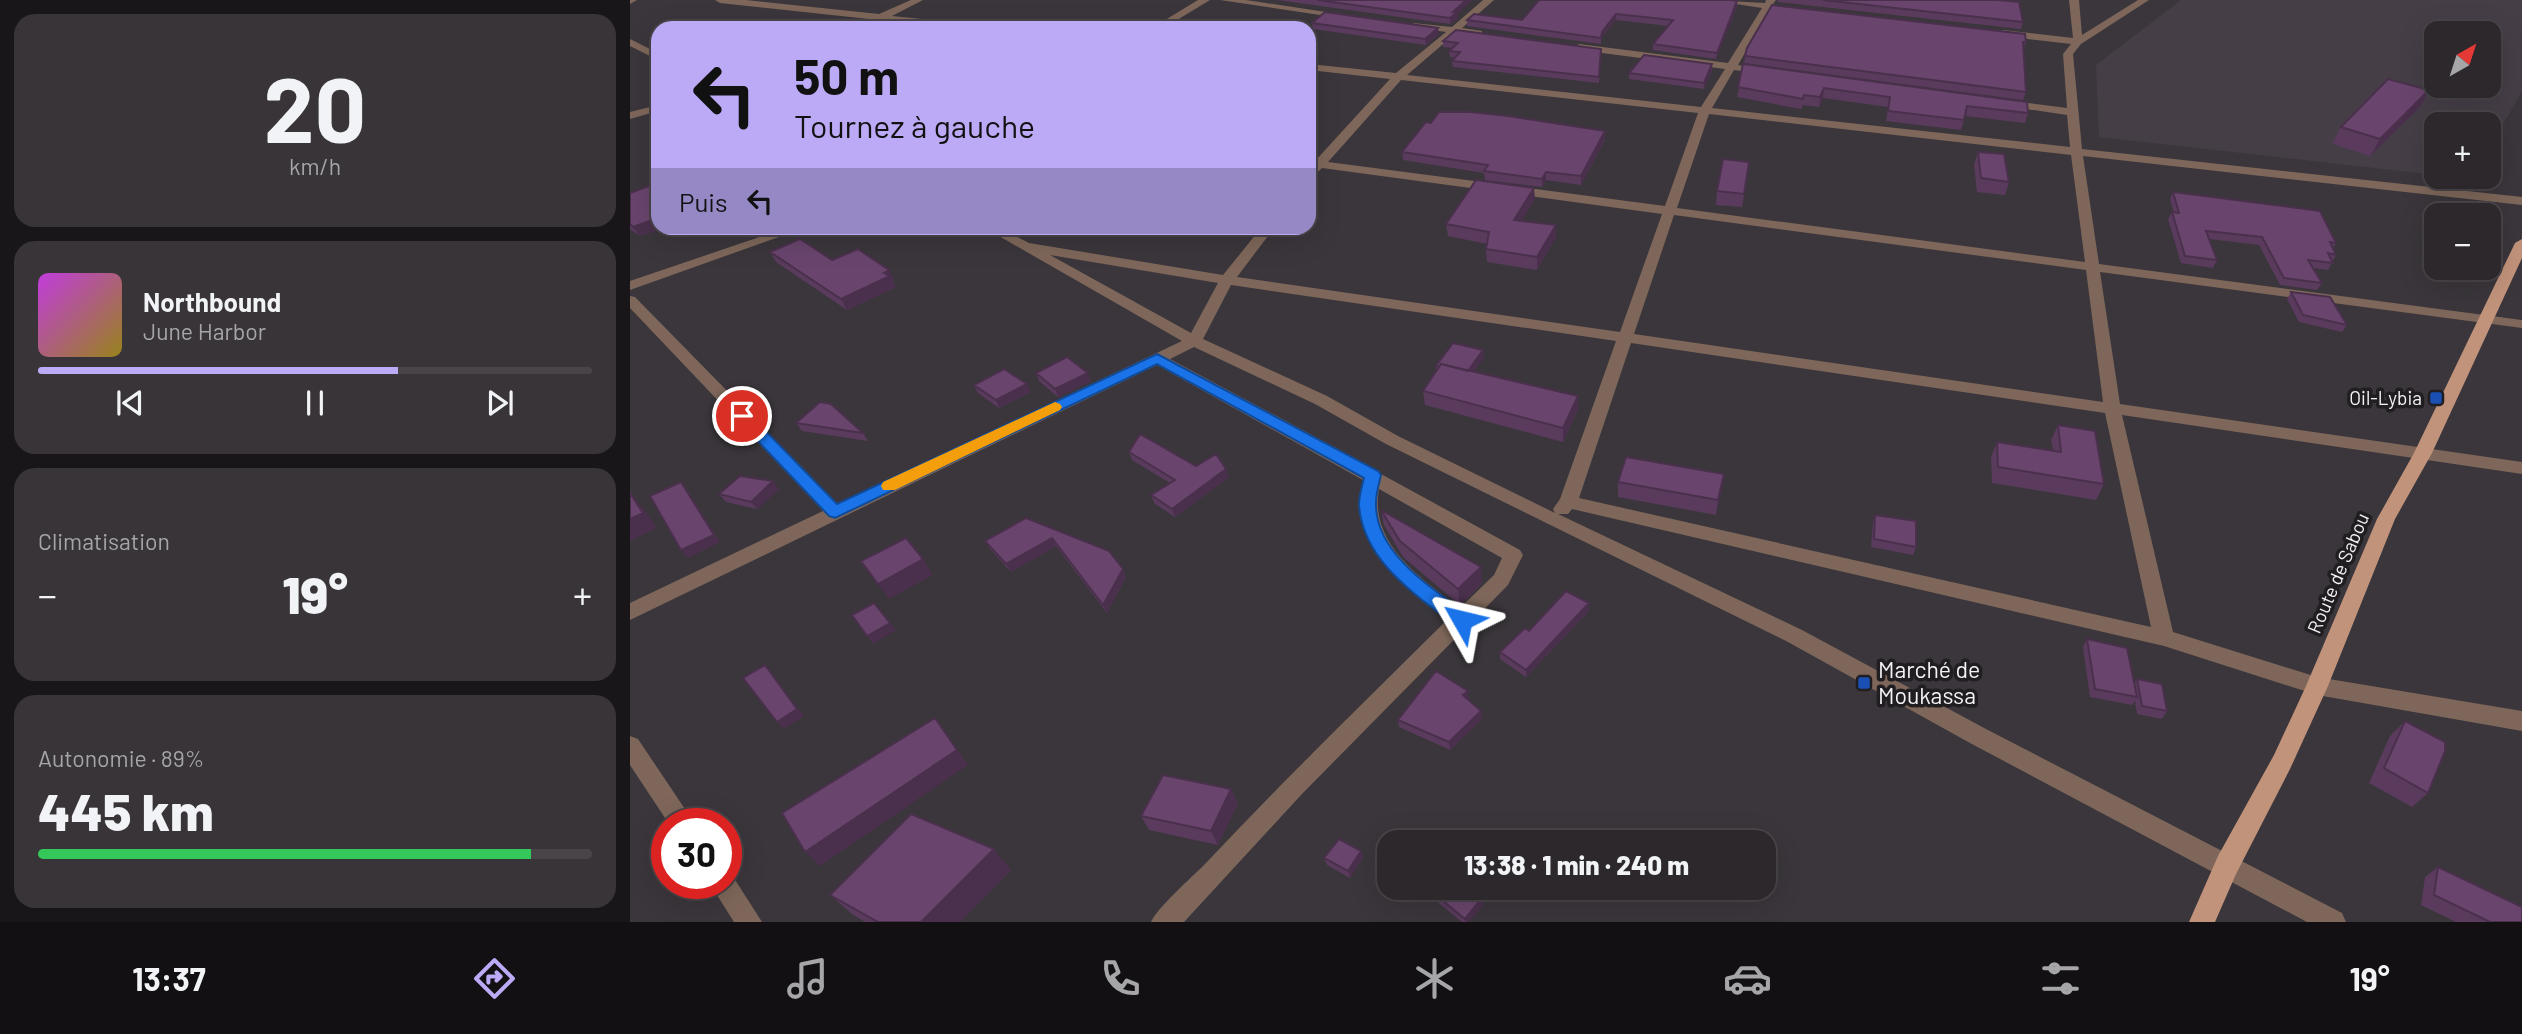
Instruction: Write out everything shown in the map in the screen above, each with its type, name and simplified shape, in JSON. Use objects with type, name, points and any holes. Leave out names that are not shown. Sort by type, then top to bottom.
[{"type":"main road","name":"Route de Sabou","points":[[2202,922],[2227,865],[2282,762],[2317,686],[2386,519],[2423,453],[2522,243]]},
{"type":"street","points":[[720,0],[923,21]]},
{"type":"street","points":[[871,21],[918,0]]},
{"type":"street","points":[[1169,21],[1205,0]]},
{"type":"street","points":[[1225,0],[1360,18]]},
{"type":"street","points":[[1316,164],[1397,78],[1489,0]]},
{"type":"street","points":[[1715,0],[1769,3],[1794,9]]},
{"type":"street","points":[[2074,0],[2078,42]]},
{"type":"street","points":[[2144,0],[2078,42],[2068,54],[2076,151],[2112,408],[2164,638]]},
{"type":"street","points":[[1553,520],[1568,502],[1704,112],[1769,3]]},
{"type":"street","points":[[1400,23],[1495,36]]},
{"type":"street","points":[[1997,33],[2078,42]]},
{"type":"street","points":[[630,42],[651,53]]},
{"type":"street","points":[[1564,45],[1771,72]]},
{"type":"street","points":[[1316,68],[2522,201]]},
{"type":"street","points":[[1991,101],[2073,112]]},
{"type":"street","points":[[630,116],[651,110]]},
{"type":"street","points":[[1316,168],[1671,211],[2522,324]]},
{"type":"street","points":[[630,286],[777,235]]},
{"type":"street","points":[[1004,235],[1194,341],[1321,400],[1392,440],[1795,636],[1978,736],[2333,922]]},
{"type":"street","points":[[630,612],[1194,341],[1227,280],[1262,235]]},
{"type":"street","points":[[1026,247],[1227,280],[1628,336],[2522,468]]},
{"type":"street","points":[[630,300],[835,512]]},
{"type":"street","points":[[1157,358],[1373,475],[1513,555],[1501,580],[1293,787],[1185,904],[1164,922]]},
{"type":"street","points":[[1373,475],[1367,504],[1378,543],[1408,579],[1462,620]]},
{"type":"street","points":[[1568,502],[2164,638],[2317,686],[2522,722]]},
{"type":"street","points":[[630,746],[672,808]]},
{"type":"street","points":[[733,899],[749,922]]},
{"type":"shaded area","points":[[2181,0],[2522,0],[2522,91],[2501,128],[2501,112],[2424,112],[2424,174],[2099,137],[2096,65]]},
{"type":"building","points":[[1317,0],[1466,0],[1450,18]]},
{"type":"building","points":[[1539,0],[1737,1],[1717,53],[1653,44],[1673,20],[1616,14],[1602,32],[1601,38],[1467,20],[1474,14],[1522,20]]},
{"type":"building","points":[[1823,0],[2019,2],[2023,22]]},
{"type":"building","points":[[1772,5],[2025,34],[2026,42],[2023,42],[2026,92],[1745,56]]},
{"type":"building","points":[[1325,12],[1438,28],[1425,39],[1316,24],[1314,21]]},
{"type":"building","points":[[1456,30],[1601,49],[1599,77],[1452,61],[1460,52],[1449,51],[1458,43],[1443,41]]},
{"type":"building","points":[[1644,55],[1712,64],[1704,83],[1629,73]]},
{"type":"building","points":[[1743,64],[2027,102],[2028,113],[1967,106],[1964,120],[1888,111],[1890,97],[1824,88],[1820,97],[1804,95],[1803,99],[1738,87]]},
{"type":"building","points":[[2388,79],[2424,89],[2424,95],[2380,139],[2341,127]]},
{"type":"building","points":[[1439,112],[1508,116],[1605,131],[1581,176],[1546,172],[1542,179],[1484,171],[1488,165],[1402,152],[1426,122],[1431,123]]},
{"type":"building","points":[[1978,152],[2004,154],[2009,182],[1981,178]]},
{"type":"building","points":[[1723,159],[1749,162],[1744,194],[1717,191]]},
{"type":"building","points":[[1476,180],[1534,188],[1514,220],[1556,225],[1537,257],[1486,249],[1489,232],[1446,224]]},
{"type":"building","points":[[651,187],[651,221],[633,227],[630,224],[630,193]]},
{"type":"building","points":[[2173,192],[2320,211],[2336,243],[2330,242],[2336,255],[2328,253],[2333,263],[2308,260],[2322,283],[2284,278],[2262,237],[2206,231],[2217,260],[2185,256],[2172,212],[2179,213]]},
{"type":"building","points":[[800,239],[832,260],[858,249],[889,270],[884,273],[890,276],[841,299],[770,252]]},
{"type":"building","points":[[2291,292],[2330,297],[2347,325],[2303,315]]},
{"type":"building","points":[[1453,343],[1483,350],[1468,371],[1441,364],[1436,366]]},
{"type":"building","points":[[1067,357],[1088,373],[1055,389],[1036,373]]},
{"type":"building","points":[[1441,364],[1578,396],[1563,428],[1423,391]]},
{"type":"building","points":[[1004,369],[1027,384],[996,400],[974,385]]},
{"type":"building","points":[[820,402],[831,404],[863,433],[796,423]]},
{"type":"building","points":[[2058,425],[2095,431],[2104,484],[1998,467],[1997,442],[2061,452]]},
{"type":"building","points":[[1140,434],[1196,466],[1216,454],[1226,469],[1172,509],[1151,495],[1175,480],[1129,452]]},
{"type":"building","points":[[1626,457],[1724,474],[1718,500],[1618,482]]},
{"type":"building","points":[[740,476],[773,481],[751,502],[719,494]]},
{"type":"building","points":[[681,482],[714,535],[681,550],[650,496]]},
{"type":"building","points":[[630,493],[643,513],[630,519]]},
{"type":"building","points":[[1381,510],[1481,567],[1458,589],[1400,541]]},
{"type":"building","points":[[1875,515],[1916,521],[1916,547],[1874,539]]},
{"type":"building","points":[[1026,518],[1109,551],[1123,569],[1103,605],[1052,538],[1006,564],[985,541]]},
{"type":"building","points":[[906,538],[923,559],[878,584],[861,561]]},
{"type":"building","points":[[1566,591],[1589,603],[1526,670],[1500,652],[1525,628],[1529,631]]},
{"type":"building","points":[[874,603],[890,623],[867,636],[852,615]]},
{"type":"building","points":[[2087,639],[2127,648],[2137,697],[2095,689]]},
{"type":"building","points":[[765,665],[797,709],[777,722],[743,678]]},
{"type":"building","points":[[1436,671],[1468,691],[1463,695],[1481,711],[1449,742],[1398,720]]},
{"type":"building","points":[[2137,679],[2162,684],[2167,711],[2142,706]]},
{"type":"building","points":[[935,718],[957,750],[805,852],[782,813]]},
{"type":"building","points":[[2405,721],[2445,742],[2445,751],[2428,793],[2384,768]]},
{"type":"building","points":[[1163,775],[1231,789],[1211,831],[1141,816]]},
{"type":"building","points":[[911,814],[994,849],[921,922],[878,922],[830,895]]},
{"type":"building","points":[[1339,839],[1361,851],[1348,871],[1324,858]]},
{"type":"building","points":[[2438,867],[2522,907],[2522,922],[2490,922],[2434,895]]},
{"type":"building","points":[[1442,900],[1480,900],[1465,919]]},
{"type":"slow traffic","points":[[889,486],[1055,407]]},
{"type":"place","name":"Oil-Lybia","points":[[2436,398]]},
{"type":"place","name":"Marché de Moukassa","points":[[1864,683]]},
{"type":"route","points":[[742,416],[835,512],[1157,358],[1373,475],[1367,504],[1378,543],[1408,579],[1462,620]]}]
